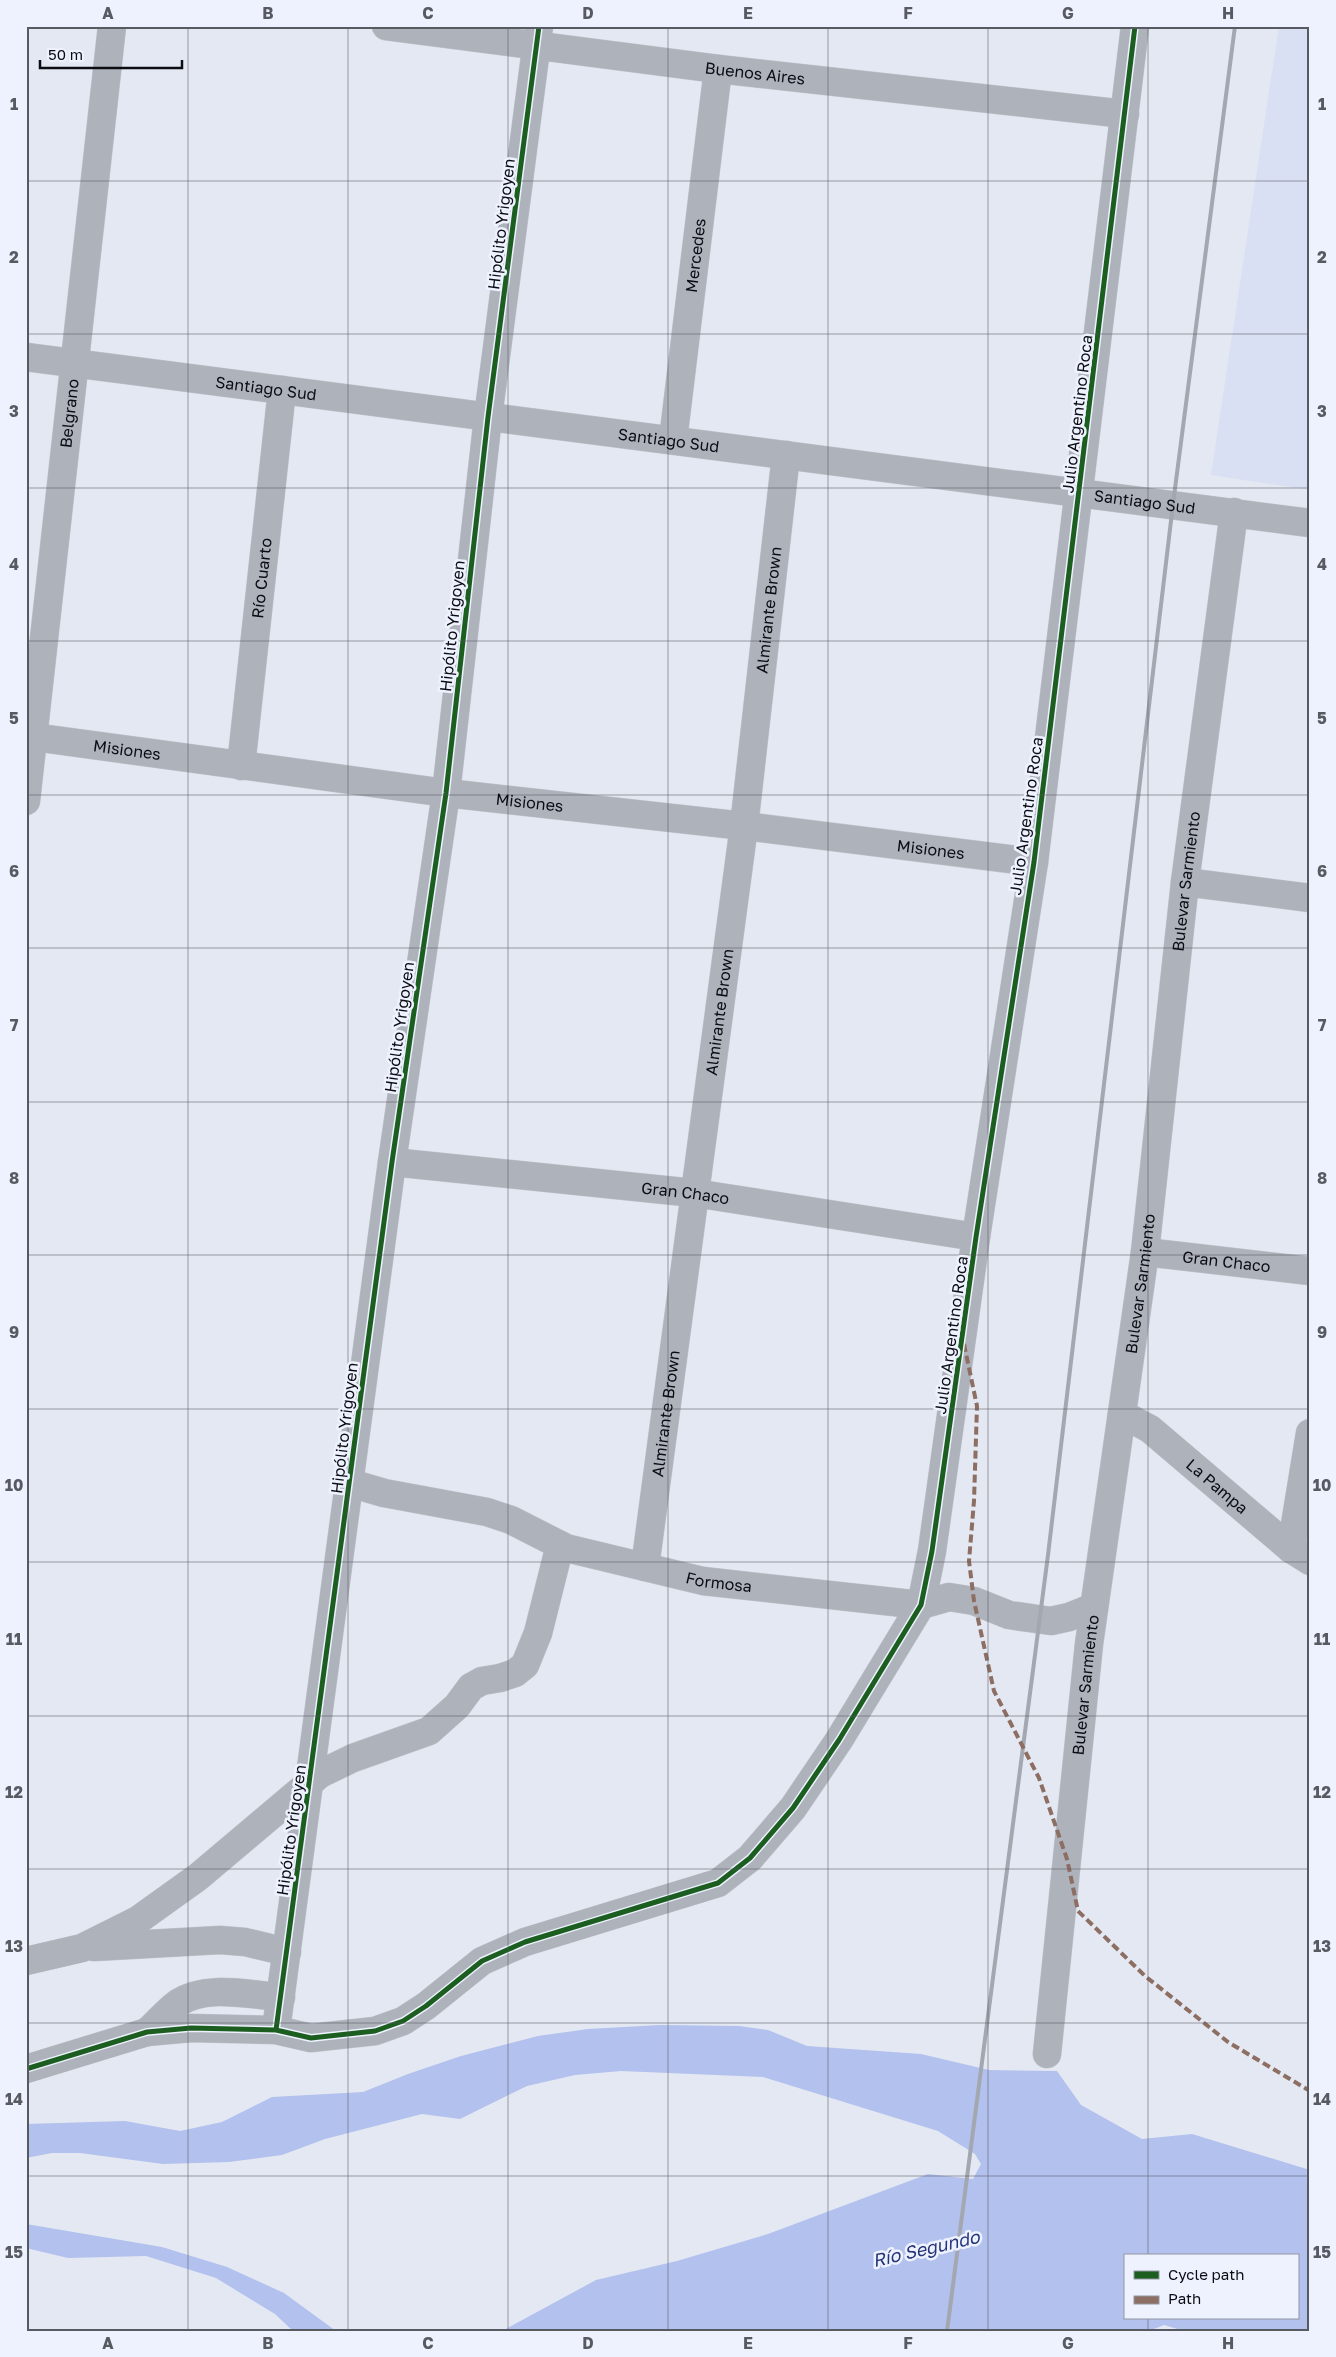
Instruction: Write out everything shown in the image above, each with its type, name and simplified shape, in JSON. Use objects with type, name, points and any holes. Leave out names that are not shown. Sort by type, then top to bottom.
[{"type":"street","name":"Belgrano","points":[[26,801],[30,736],[112,26]]},
{"type":"street","name":"Buenos Aires","points":[[386,26],[538,36],[718,69],[1125,114]]},
{"type":"street","name":"Julio Argentino Roca","points":[[921,1606],[932,1551],[976,1237],[1034,862],[1135,26]]},
{"type":"street","name":"Hipólito Yrigoyen","points":[[276,2030],[392,1162],[446,793],[488,416],[538,36]]},
{"type":"street","name":"Mercedes","points":[[673,440],[718,69]]},
{"type":"street","name":"Santiago Sud","points":[[26,357],[1310,523]]},
{"type":"street","name":"Río Cuarto","points":[[241,766],[282,390]]},
{"type":"street","name":"Almirante Brown","points":[[645,1567],[744,826],[786,455]]},
{"type":"street","name":"Bulevar Sarmiento","points":[[1047,2054],[1094,1607],[1145,1252],[1185,882],[1234,512]]},
{"type":"street","name":"Misiones","points":[[30,736],[446,793],[744,826],[1034,862]]},
{"type":"street","points":[[1185,882],[1310,898]]},
{"type":"street","name":"Gran Chaco","points":[[392,1162],[694,1194],[976,1237]]},
{"type":"street","name":"Gran Chaco","points":[[1145,1252],[1310,1271]]},
{"type":"street","name":"La Pampa","points":[[1122,1414],[1150,1429],[1301,1555]]},
{"type":"street","points":[[1301,1555],[1310,1433]]},
{"type":"street","name":"Formosa","points":[[350,1483],[384,1493],[487,1512],[511,1520],[560,1545],[703,1581],[921,1606],[949,1596],[974,1601],[1009,1616],[1051,1621],[1069,1617],[1094,1607]]},
{"type":"street","points":[[82,1948],[138,1920],[198,1877],[320,1774],[353,1758],[429,1731],[457,1706],[471,1687],[482,1681],[515,1673],[525,1665],[538,1633],[560,1545]]},
{"type":"street","points":[[26,2069],[146,2032],[191,2028],[276,2030],[312,2038],[375,2031],[403,2020],[426,2006],[482,1961],[525,1942],[718,1883],[750,1858],[793,1808],[838,1740],[921,1606]]},
{"type":"street","points":[[26,1961],[82,1948],[220,1940],[245,1942],[287,1952]]},
{"type":"street","points":[[146,2032],[178,2003],[196,1995],[216,1992],[281,1998]]},
{"type":"shaded area","points":[[1279,26],[1310,26],[1310,490],[1211,475]]},
{"type":"water","name":"Río Segundo","points":[[660,2025],[739,2026],[768,2030],[807,2046],[921,2054],[989,2070],[1057,2071],[1081,2105],[1142,2139],[1192,2134],[1310,2170],[1310,2331],[1184,2331],[1164,2325],[1149,2331],[502,2331],[596,2280],[677,2261],[768,2234],[928,2174],[973,2179],[981,2164],[975,2154],[938,2131],[763,2077],[621,2071],[575,2075],[527,2086],[460,2119],[422,2114],[325,2139],[282,2155],[229,2162],[163,2164],[80,2153],[52,2153],[26,2158],[26,2124],[125,2121],[180,2131],[222,2122],[272,2097],[363,2092],[461,2056],[538,2036],[588,2029]]},
{"type":"water","points":[[26,2224],[162,2247],[227,2267],[284,2293],[336,2331],[293,2331],[275,2314],[216,2278],[146,2256],[68,2258],[26,2248]]},
{"type":"railway","points":[[947,2331],[1048,1555],[1173,504],[1235,26]]},
{"type":"marked path","points":[[964,1344],[977,1406],[974,1501],[969,1561],[974,1601],[994,1691],[1039,1778],[1067,1859],[1078,1911],[1145,1976],[1228,2042],[1310,2091]]},
{"type":"cycle path","points":[[276,2030],[392,1162],[446,793],[488,417],[539,26]]},
{"type":"cycle path","points":[[26,2069],[147,2032],[191,2028],[276,2030],[311,2038],[375,2031],[403,2021],[426,2006],[482,1961],[525,1942],[718,1883],[750,1858],[793,1808],[839,1740],[921,1605],[932,1551],[976,1237],[1034,862],[1135,26]]}]
